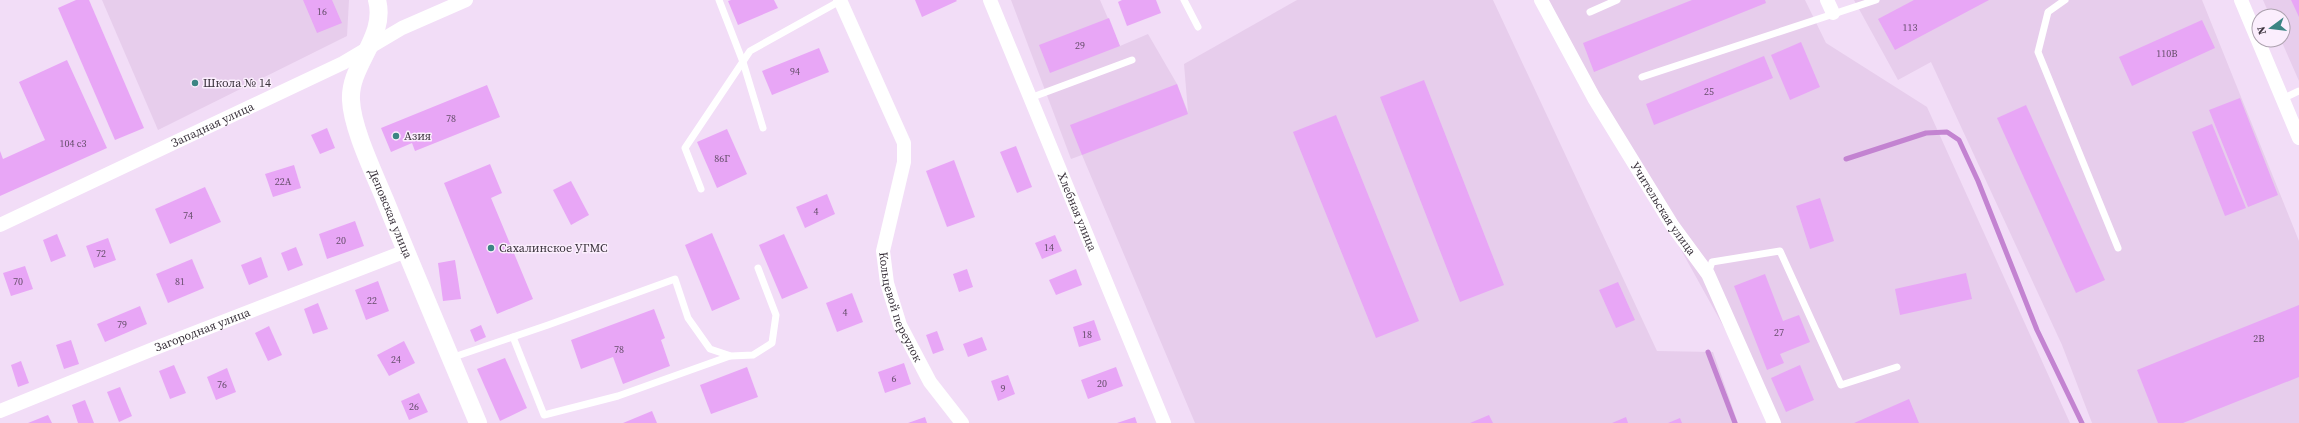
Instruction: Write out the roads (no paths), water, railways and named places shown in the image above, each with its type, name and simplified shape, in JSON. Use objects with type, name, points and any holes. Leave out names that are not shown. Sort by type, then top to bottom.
[{"type":"street","name":"Деповская улица","points":[[377,0],[378,22],[371,45],[354,81],[351,100],[354,118],[406,251],[478,423]]},
{"type":"street","name":"Западная улица","points":[[0,225],[343,63],[402,28],[466,0]]},
{"type":"street","name":"Кольцевой переулок","points":[[840,0],[904,144],[904,162],[883,251],[887,283],[900,325],[930,382],[962,423]]},
{"type":"street","name":"Хлебная улица","points":[[990,0],[1164,423]]},
{"type":"street","name":"Учительская улица","points":[[1541,0],[1594,98],[1672,225],[1708,274],[1774,423]]},
{"type":"street","points":[[1827,0],[1833,13]]},
{"type":"street","points":[[2241,0],[2299,138]]},
{"type":"street","name":"Загородная улица","points":[[0,411],[158,347],[406,251]]},
{"type":"lane","points":[[719,0],[743,62],[763,128]]},
{"type":"lane","points":[[702,189],[684,148],[750,51],[840,0]]},
{"type":"lane","points":[[1184,0],[1198,27]]},
{"type":"lane","points":[[1590,12],[1617,0]]},
{"type":"lane","points":[[1642,77],[1876,0]]},
{"type":"lane","points":[[2065,0],[2048,12],[2038,52],[2118,248]]},
{"type":"lane","points":[[1030,98],[1132,60]]},
{"type":"lane","points":[[2282,99],[2299,92]]},
{"type":"lane","points":[[1708,274],[1712,262],[1780,251],[1841,385],[1897,367]]},
{"type":"lane","points":[[513,337],[544,415],[618,396],[730,356],[754,355],[772,343],[776,315],[758,268]]},
{"type":"lane","points":[[450,358],[675,279],[688,318],[710,349],[730,356]]},
{"type":"waterway","points":[[1846,159],[1926,133],[1947,132],[1959,140],[1978,181],[2037,330],[2082,423]]},
{"type":"waterway","points":[[1708,352],[1735,423]]},
{"type":"place","name":"Школа № 14","points":[[195,83]]},
{"type":"place","name":"Азия","points":[[396,136]]},
{"type":"place","name":"Сахалинское УГМС","points":[[491,248]]}]
